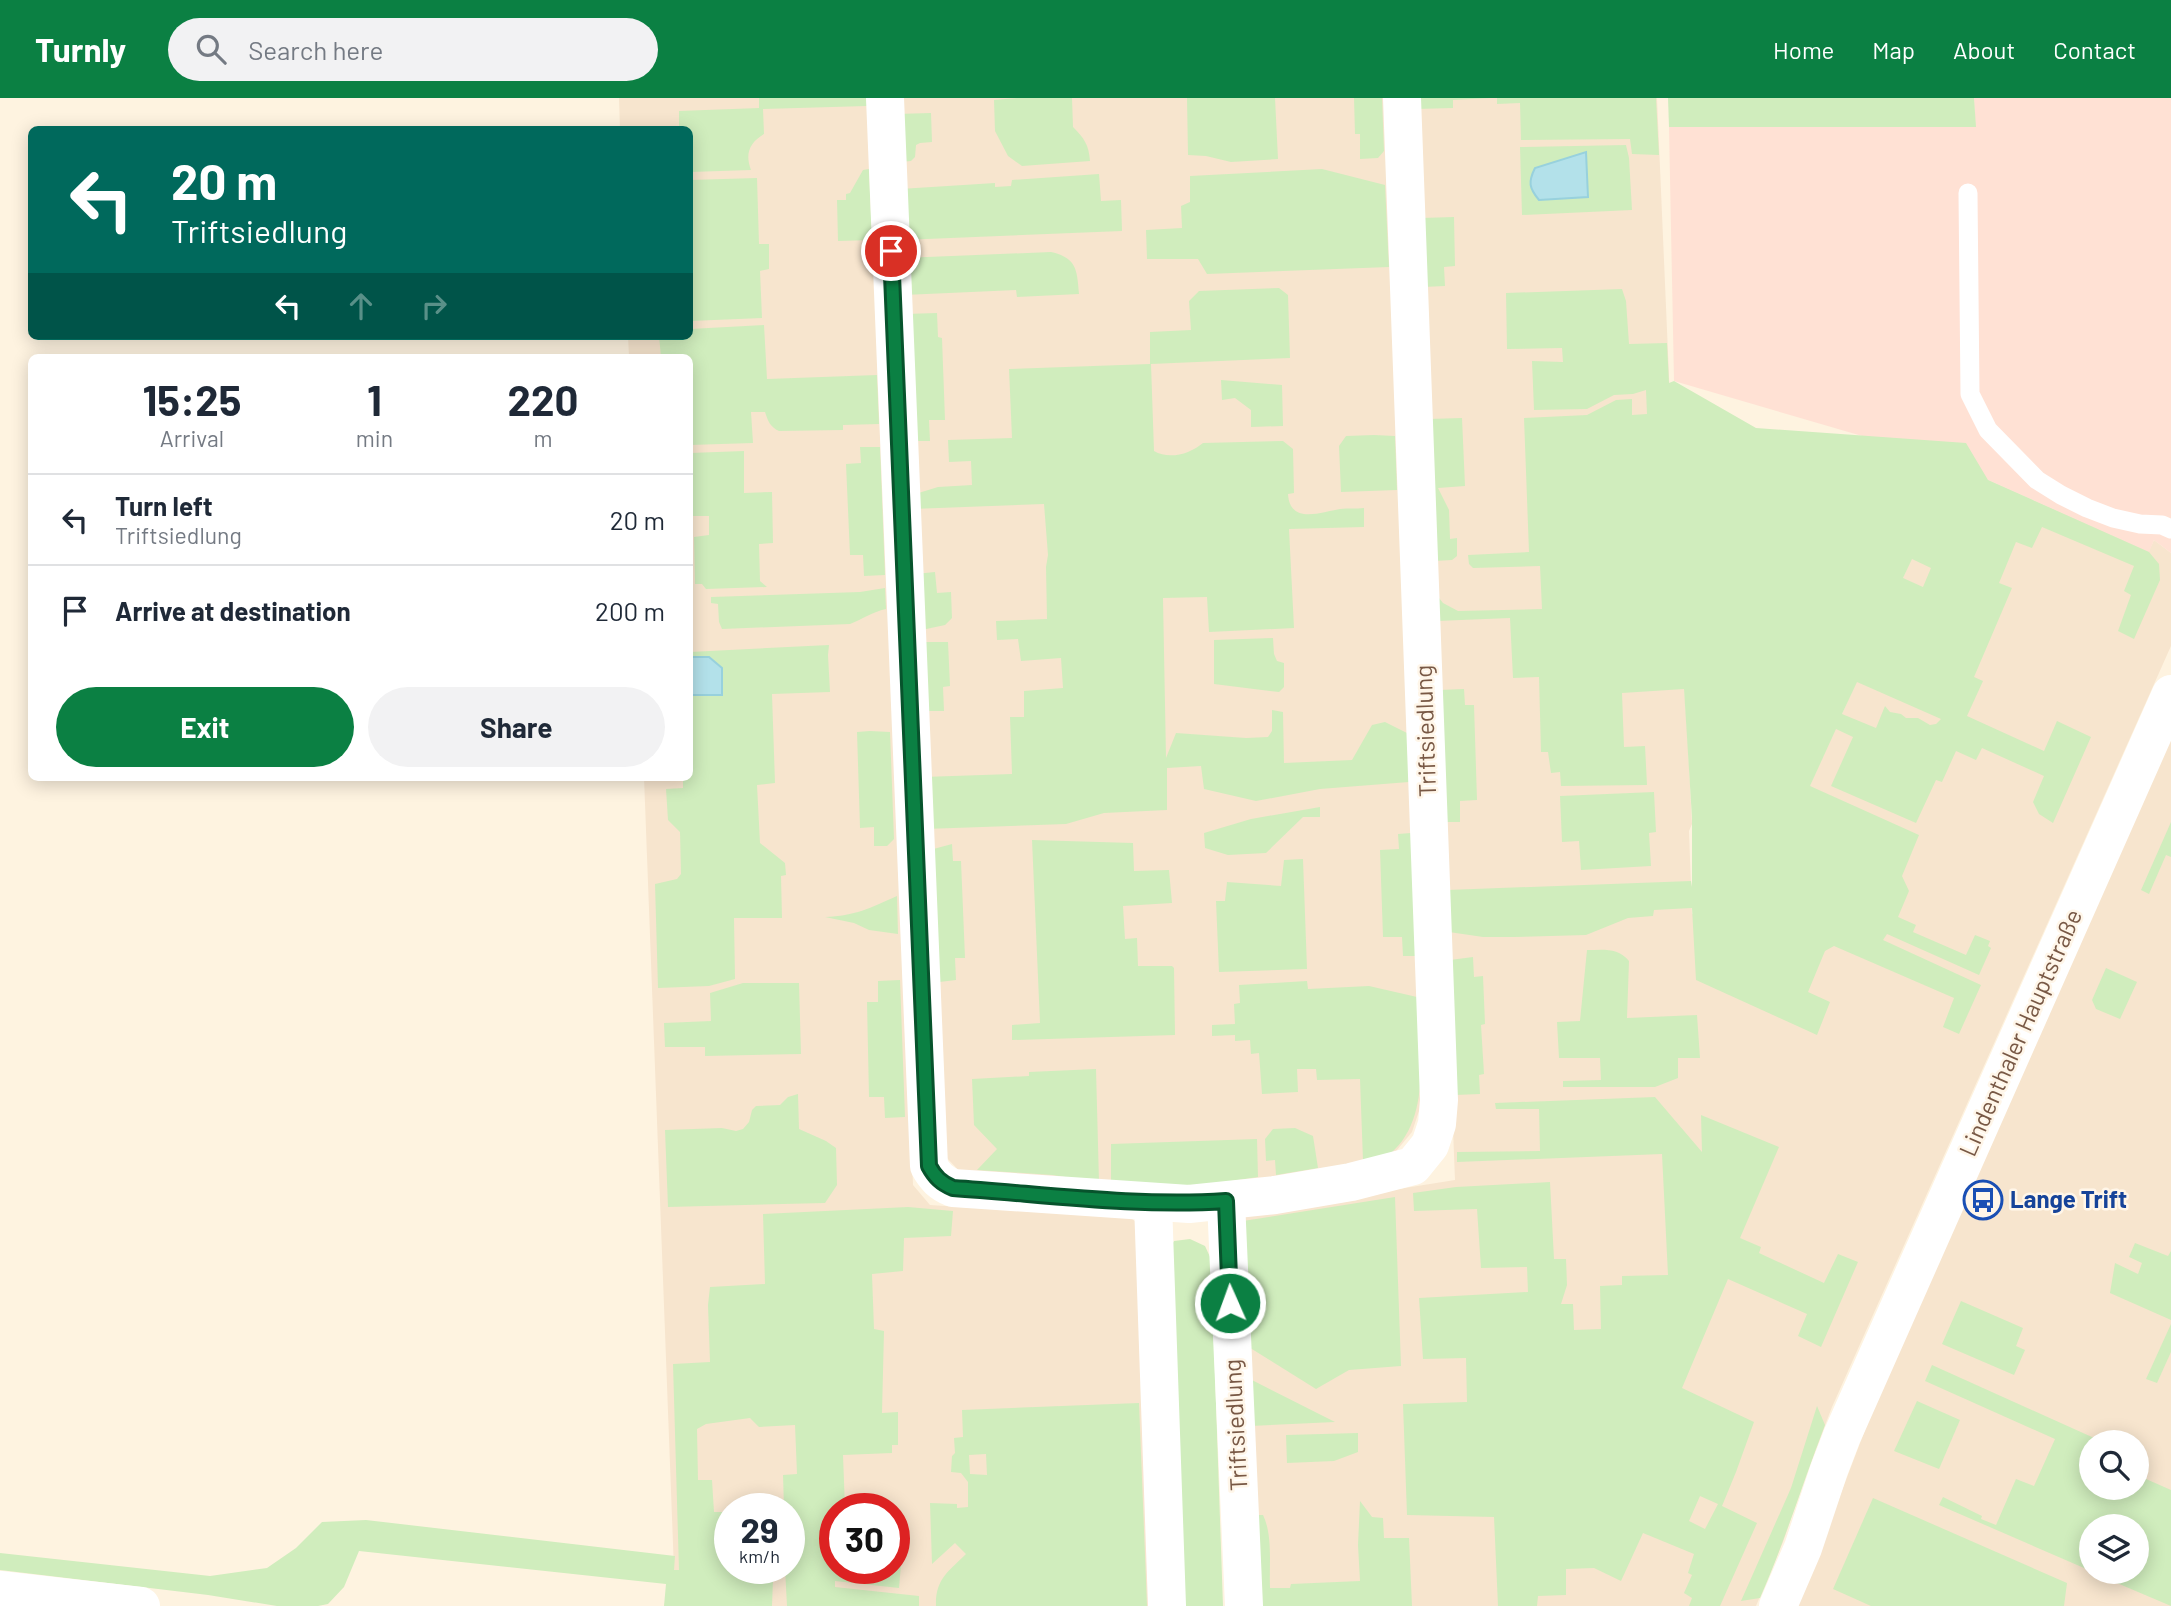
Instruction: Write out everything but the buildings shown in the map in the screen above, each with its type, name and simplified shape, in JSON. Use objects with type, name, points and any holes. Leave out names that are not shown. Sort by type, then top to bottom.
[{"type":"street","name":"Triftsiedlung","points":[[885,98],[929,1166],[934,1176],[953,1188],[1189,1204],[1275,1195],[1351,1182],[1413,1166],[1430,1145],[1437,1124],[1439,1100],[1431,854],[1402,98]]},
{"type":"street","name":"Lindenthaler Hauptstraße","points":[[1779,1606],[1803,1548],[1842,1436],[2171,694]]},
{"type":"street","name":"Triftsiedlung","points":[[1226,1201],[1244,1606]]},
{"type":"street","points":[[1153,1203],[1167,1606]]},
{"type":"street","points":[[0,1590],[141,1606]]},
{"type":"lane","points":[[1968,193],[1970,394],[1988,430],[2037,480],[2061,495],[2113,519],[2171,528]]},
{"type":"shaded area","points":[[619,98],[870,98],[913,1185],[930,1205],[1131,1218],[1138,1224],[1154,1606],[664,1606],[674,1570],[644,781],[693,781],[693,354],[629,354],[628,340],[693,340],[693,126],[620,126]]},
{"type":"shaded area","points":[[893,98],[1386,98],[1425,1093],[1412,1132],[1387,1162],[1187,1195],[967,1179],[944,1155]]},
{"type":"shaded area","points":[[1413,98],[1657,98],[1679,608],[1692,824],[1689,831],[1692,914],[1764,888],[1944,486],[1988,480],[2149,551],[2154,540],[2171,553],[2171,646],[1832,1407],[1783,1542],[1756,1606],[1249,1606],[1242,1214],[1455,1180]]},
{"type":"shaded area","points":[[1974,98],[2171,98],[2171,553],[2154,540],[2149,552],[1988,480],[1965,466],[1674,381],[1669,127],[1975,127]]},
{"type":"shaded area","points":[[2171,731],[2171,1606],[1798,1606],[1873,1409]]},
{"type":"green space","points":[[759,98],[866,98],[867,106],[763,109],[764,134],[750,149],[748,159],[751,170],[693,172],[693,126],[679,126],[679,111],[759,108]]},
{"type":"green space","points":[[1072,98],[1073,127],[1085,142],[1090,161],[1022,166],[1008,156],[995,131],[994,100]]},
{"type":"green space","points":[[1187,98],[1275,98],[1278,159],[1231,162],[1188,155]]},
{"type":"green space","points":[[1354,98],[1382,98],[1384,151],[1378,158],[1360,159],[1360,134],[1355,134]]},
{"type":"green space","points":[[1416,98],[1491,98],[1453,100],[1453,108],[1416,109]]},
{"type":"green space","points":[[1497,98],[1656,98],[1659,155],[1632,154],[1630,139],[1521,140],[1520,103],[1497,104]]},
{"type":"green space","points":[[1668,98],[1974,98],[1976,127],[1669,127]]},
{"type":"green space","points":[[931,113],[932,142],[916,145],[915,157],[911,161],[899,162],[896,114]]},
{"type":"green space","points":[[1626,145],[1632,210],[1522,215],[1520,147]]},
{"type":"green space","points":[[869,169],[872,240],[838,241],[837,200],[846,200],[846,194],[850,193],[863,170]]},
{"type":"green space","points":[[1322,169],[1385,185],[1389,267],[1207,274],[1198,259],[1147,259],[1146,230],[1182,228],[1181,206],[1190,202],[1190,176]]},
{"type":"green space","points":[[1099,174],[1101,201],[1121,200],[1122,231],[902,240],[900,189],[995,183],[995,187],[1011,186],[1012,180]]},
{"type":"green space","points":[[757,178],[759,244],[769,244],[769,269],[760,271],[762,318],[693,321],[693,180]]},
{"type":"green space","points":[[1454,217],[1455,266],[1444,267],[1445,286],[1423,287],[1421,218]]},
{"type":"green space","points":[[1051,252],[1066,258],[1074,266],[1079,294],[1017,297],[1016,290],[904,295],[902,258]]},
{"type":"green space","points":[[1279,288],[1288,295],[1290,358],[1151,364],[1154,451],[1173,455],[1186,453],[1203,443],[1283,441],[1293,449],[1294,493],[1288,494],[1294,510],[1316,514],[1364,508],[1364,527],[1289,529],[1294,628],[1209,632],[1207,597],[1163,598],[1166,758],[1176,733],[1268,737],[1272,731],[1272,710],[1283,712],[1284,763],[1352,760],[1372,725],[1385,722],[1407,733],[1409,782],[1320,789],[1256,801],[1204,789],[1201,766],[1167,768],[1167,810],[1104,813],[1066,824],[925,829],[923,777],[1012,774],[1010,717],[1024,717],[1024,691],[1063,688],[1061,658],[1021,661],[1018,639],[997,640],[996,621],[1047,619],[1048,555],[1044,504],[912,509],[912,495],[938,487],[972,485],[971,461],[949,462],[948,440],[1012,438],[1009,369],[1150,364],[1150,332],[1191,330],[1189,301],[1199,291]]},
{"type":"green space","points":[[1622,289],[1626,301],[1629,344],[1667,343],[1669,383],[1674,381],[1756,428],[1966,443],[1988,480],[2149,552],[2159,564],[2160,580],[2134,639],[2118,631],[2131,595],[2124,591],[2134,566],[2042,527],[2032,548],[2016,542],[1999,583],[2012,588],[1974,677],[1983,681],[1967,716],[2044,751],[2057,721],[2091,737],[2053,823],[2039,814],[2033,802],[2044,776],[1982,748],[1976,760],[1956,751],[1942,782],[1936,780],[1916,823],[1831,786],[1853,737],[1836,729],[1810,786],[1919,835],[1902,876],[1909,891],[1898,917],[1916,925],[1913,932],[1966,955],[1975,935],[1990,941],[1988,946],[1991,948],[1979,975],[1887,934],[1883,940],[1981,985],[1959,1034],[1943,1027],[1954,998],[1834,946],[1825,951],[1808,992],[1830,1002],[1817,1035],[1696,980],[1692,908],[1654,910],[1653,916],[1628,918],[1586,935],[1483,937],[1449,932],[1447,890],[1691,881],[1692,887],[1692,818],[1684,689],[1622,693],[1624,747],[1645,746],[1647,785],[1561,786],[1560,772],[1551,773],[1548,752],[1541,752],[1539,677],[1513,678],[1510,618],[1437,621],[1435,593],[1443,603],[1458,611],[1542,609],[1540,566],[1473,568],[1469,564],[1468,555],[1529,552],[1524,418],[1587,415],[1616,400],[1632,399],[1632,415],[1647,414],[1646,390],[1614,395],[1587,409],[1534,410],[1532,361],[1563,362],[1562,348],[1507,349],[1506,293]],"holes":[[[1912,559],[1931,568],[1923,587],[1903,578]],[[1857,682],[1941,719],[1930,725],[1918,718],[1906,718],[1890,712],[1885,706],[1876,728],[1842,714]]]},
{"type":"green space","points":[[937,313],[938,337],[942,338],[945,420],[929,420],[930,441],[909,441],[905,314]]},
{"type":"green space","points":[[764,325],[767,379],[877,375],[879,424],[843,425],[843,430],[779,431],[773,428],[765,412],[751,412],[753,443],[693,445],[693,354],[661,354],[659,340],[693,340],[693,329]]},
{"type":"green space","points":[[1221,380],[1282,385],[1283,426],[1251,427],[1251,410],[1235,398],[1222,400]]},
{"type":"green space","points":[[1462,418],[1465,486],[1438,488],[1449,510],[1450,539],[1457,538],[1457,556],[1452,560],[1434,561],[1428,419]]},
{"type":"green space","points":[[1346,436],[1395,436],[1397,490],[1341,492],[1339,446]]},
{"type":"green space","points":[[860,447],[880,447],[885,575],[864,576],[863,555],[850,555],[846,464],[861,463]]},
{"type":"green space","points":[[744,451],[744,493],[772,492],[773,543],[759,544],[760,581],[767,587],[706,589],[702,584],[695,584],[694,537],[709,535],[709,516],[693,516],[693,453]]},
{"type":"green space","points":[[935,572],[937,593],[951,592],[952,618],[945,625],[917,631],[915,574]]},
{"type":"green space","points":[[885,588],[886,609],[850,624],[722,629],[718,604],[711,603],[711,597],[860,592]]},
{"type":"green space","points":[[1273,638],[1277,661],[1284,663],[1284,687],[1279,692],[1214,684],[1214,640]]},
{"type":"green space","points":[[918,642],[948,642],[950,686],[943,687],[944,711],[921,711]]},
{"type":"green space","points":[[829,645],[830,692],[772,694],[775,783],[757,785],[760,843],[785,863],[786,875],[781,876],[782,918],[734,918],[735,979],[709,986],[658,988],[655,884],[677,879],[681,874],[680,832],[668,820],[666,789],[683,788],[683,781],[693,781],[693,652]]},
{"type":"green space","points":[[1464,689],[1465,705],[1474,705],[1477,800],[1460,801],[1460,822],[1444,822],[1439,690]]},
{"type":"green space","points":[[857,732],[890,732],[894,839],[887,846],[874,846],[874,827],[860,828]]},
{"type":"green space","points":[[1654,792],[1656,832],[1649,833],[1651,866],[1581,870],[1579,841],[1562,842],[1560,796]]},
{"type":"green space","points":[[1320,807],[1320,817],[1303,817],[1266,853],[1228,855],[1205,848],[1204,833],[1251,819]]},
{"type":"green space","points":[[2171,822],[2171,857],[2166,855],[2149,894],[2141,890]]},
{"type":"green space","points":[[1411,833],[1416,956],[1403,956],[1402,937],[1383,937],[1380,850],[1399,849],[1398,834]]},
{"type":"green space","points":[[1032,840],[1133,843],[1134,871],[1169,870],[1172,903],[1123,906],[1125,939],[1137,938],[1138,966],[1174,968],[1175,1035],[1012,1040],[1012,1025],[1040,1023]]},
{"type":"green space","points":[[952,844],[953,861],[961,861],[965,958],[955,958],[956,980],[931,983],[926,851]]},
{"type":"green space","points":[[1303,859],[1307,969],[1219,972],[1216,901],[1225,901],[1227,882],[1281,886],[1284,860]]},
{"type":"green space","points":[[897,896],[898,934],[869,930],[854,923],[825,917],[854,913]]},
{"type":"green space","points":[[1587,950],[1615,951],[1629,961],[1627,1018],[1697,1015],[1700,1058],[1678,1058],[1678,1078],[1655,1087],[1563,1087],[1563,1081],[1601,1080],[1600,1058],[1559,1058],[1557,1022],[1580,1021]]},
{"type":"green space","points":[[1473,957],[1474,977],[1483,976],[1485,1024],[1481,1025],[1484,1074],[1479,1075],[1480,1094],[1455,1095],[1450,960]]},
{"type":"green space","points":[[2106,968],[2137,982],[2120,1019],[2096,1009],[2092,1000]]},
{"type":"green space","points":[[900,980],[905,1117],[885,1118],[884,1097],[869,1097],[867,1002],[878,1002],[878,981]]},
{"type":"green space","points":[[1307,981],[1308,989],[1369,986],[1417,997],[1421,1059],[1418,1101],[1413,1121],[1404,1139],[1387,1156],[1363,1161],[1360,1079],[1317,1080],[1316,1069],[1297,1069],[1298,1092],[1262,1094],[1259,1053],[1251,1054],[1250,1040],[1235,1041],[1235,1035],[1212,1036],[1212,1025],[1235,1024],[1234,1004],[1240,1003],[1239,985]]},
{"type":"green space","points":[[743,983],[799,983],[801,1054],[705,1056],[705,1047],[665,1047],[664,1023],[711,1021],[710,993]]},
{"type":"green space","points":[[1096,1069],[1099,1182],[1052,1175],[977,1170],[997,1149],[974,1125],[972,1079],[1029,1076],[1029,1072]]},
{"type":"green space","points":[[798,1094],[799,1129],[836,1148],[837,1185],[825,1203],[668,1207],[665,1130],[722,1128],[736,1131],[743,1129],[749,1122],[756,1106],[780,1105],[788,1097]]},
{"type":"green space","points":[[1655,1097],[1702,1152],[1701,1115],[1779,1147],[1740,1238],[1761,1247],[1759,1253],[1824,1283],[1838,1254],[1858,1262],[1821,1347],[1798,1336],[1807,1314],[1728,1279],[1682,1388],[1754,1422],[1722,1506],[1757,1523],[1720,1606],[1689,1606],[1692,1598],[1684,1593],[1692,1575],[1688,1573],[1694,1554],[1643,1533],[1621,1581],[1594,1568],[1566,1569],[1566,1595],[1538,1596],[1537,1606],[1498,1606],[1494,1517],[1407,1515],[1403,1404],[1467,1402],[1466,1358],[1423,1359],[1419,1298],[1528,1292],[1527,1267],[1481,1268],[1477,1209],[1414,1211],[1413,1193],[1456,1187],[1550,1182],[1554,1259],[1566,1259],[1567,1285],[1561,1304],[1573,1304],[1574,1330],[1601,1329],[1600,1286],[1622,1285],[1622,1276],[1668,1275],[1662,1154],[1457,1162],[1457,1152],[1540,1151],[1539,1109],[1496,1109],[1495,1103]],"holes":[[[1700,1496],[1718,1504],[1705,1529],[1689,1521]]]},
{"type":"green space","points":[[1295,1128],[1313,1136],[1318,1168],[1276,1175],[1275,1160],[1266,1161],[1265,1139],[1273,1129]]},
{"type":"green space","points":[[1257,1139],[1258,1177],[1183,1188],[1111,1183],[1111,1144]]},
{"type":"green space","points":[[1395,1197],[1401,1366],[1349,1370],[1316,1389],[1247,1346],[1243,1221]]},
{"type":"green space","points":[[908,1207],[953,1211],[951,1236],[904,1238],[903,1271],[872,1274],[874,1329],[884,1331],[882,1413],[898,1412],[898,1445],[892,1445],[892,1453],[843,1455],[844,1493],[819,1493],[819,1584],[919,1596],[919,1606],[787,1606],[786,1584],[805,1584],[805,1493],[784,1493],[783,1475],[797,1474],[795,1425],[759,1427],[750,1418],[706,1424],[697,1429],[698,1480],[712,1480],[714,1584],[773,1584],[772,1606],[664,1606],[666,1584],[359,1551],[344,1587],[328,1604],[318,1606],[277,1606],[0,1570],[0,1553],[210,1576],[267,1568],[296,1548],[322,1522],[366,1520],[675,1556],[674,1570],[679,1570],[673,1364],[710,1362],[710,1287],[765,1284],[763,1214]]},
{"type":"green space","points":[[1190,1239],[1205,1246],[1211,1259],[1223,1606],[1180,1606],[1169,1250],[1174,1241]]},
{"type":"green space","points":[[2135,1243],[2168,1256],[2171,1251],[2171,1320],[2110,1293],[2115,1263],[2138,1274],[2142,1263],[2129,1257]]},
{"type":"green space","points":[[1961,1301],[2023,1328],[2016,1346],[2025,1350],[2014,1375],[1942,1344]]},
{"type":"green space","points":[[2171,1324],[2171,1352],[2157,1383],[2146,1379]]},
{"type":"green space","points":[[1932,1365],[2079,1431],[2079,1500],[2149,1500],[2149,1480],[2171,1490],[2171,1606],[2119,1584],[2149,1584],[2149,1514],[2079,1514],[2079,1566],[1939,1505],[1943,1497],[1996,1525],[2016,1479],[2034,1486],[2055,1439],[1925,1381]]},
{"type":"green space","points":[[1248,1378],[1335,1422],[1250,1426]]},
{"type":"green space","points":[[1917,1401],[1960,1420],[1939,1469],[1894,1451]]},
{"type":"green space","points":[[1139,1403],[1147,1606],[936,1606],[941,1582],[966,1554],[955,1543],[932,1564],[930,1503],[957,1504],[957,1508],[968,1507],[968,1482],[961,1473],[951,1472],[952,1456],[955,1453],[954,1438],[963,1437],[962,1410]],"holes":[[[986,1454],[987,1475],[970,1474],[969,1455]]]},
{"type":"green space","points":[[1817,1406],[1825,1425],[1778,1555],[1760,1598],[1741,1601],[1791,1488]]},
{"type":"green space","points":[[1358,1433],[1358,1452],[1334,1461],[1287,1463],[1286,1435]]},
{"type":"green space","points":[[1873,1498],[2067,1583],[2064,1606],[1871,1606],[1833,1589]]},
{"type":"green space","points":[[1360,1501],[1372,1517],[1383,1518],[1384,1538],[1409,1538],[1412,1606],[1255,1606],[1253,1515],[1263,1515],[1266,1523],[1270,1550],[1270,1588],[1290,1588],[1291,1584],[1360,1581]]},
{"type":"green space","points":[[862,1584],[899,1584],[899,1588]]},
{"type":"water","points":[[1586,152],[1588,197],[1539,200],[1531,185],[1535,168]]},
{"type":"water","points":[[693,657],[709,657],[722,668],[722,695],[693,695]]},
{"type":"place","name":"Lange Trift","points":[[1983,1200]]},
{"type":"route","points":[[891,251],[929,1166],[934,1176],[953,1188],[1153,1203],[1226,1201],[1230,1303]]}]
